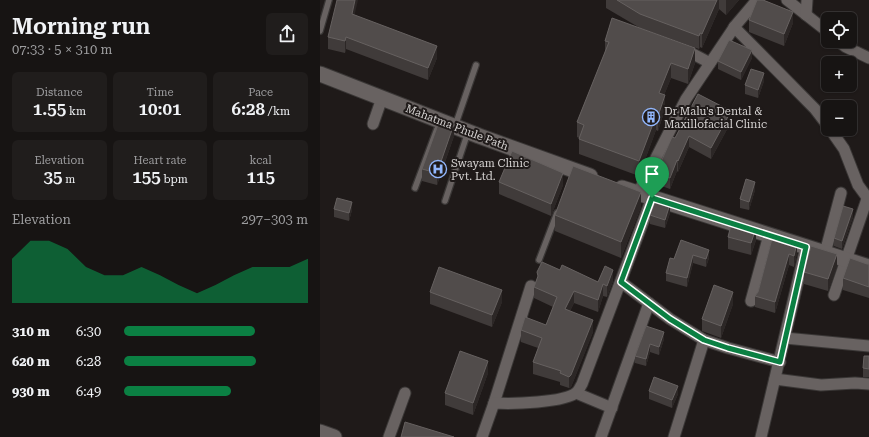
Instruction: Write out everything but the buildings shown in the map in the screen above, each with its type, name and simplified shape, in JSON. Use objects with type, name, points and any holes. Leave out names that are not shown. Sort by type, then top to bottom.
[{"type":"main road","name":"Mahatma Phule Path","points":[[320,74],[572,172],[869,267]]},
{"type":"main road","points":[[320,432],[334,437]]},
{"type":"street","points":[[494,403],[515,404],[561,398],[576,393],[582,384],[621,282],[645,196],[686,99],[737,24],[757,0]]},
{"type":"street","points":[[787,0],[821,27]]},
{"type":"street","points":[[806,15],[807,0]]},
{"type":"street","points":[[737,24],[816,108],[821,116]]},
{"type":"street","points":[[674,48],[695,55],[710,63]]},
{"type":"street","points":[[846,48],[869,58]]},
{"type":"street","points":[[373,124],[382,98]]},
{"type":"street","points":[[834,295],[868,199],[858,186],[844,149],[835,136]]},
{"type":"street","points":[[824,253],[841,193]]},
{"type":"street","points":[[751,301],[768,235]]},
{"type":"street","points":[[761,437],[780,362],[806,247]]},
{"type":"street","points":[[621,282],[670,319],[704,340],[780,362]]},
{"type":"street","points":[[482,437],[531,286]]},
{"type":"street","points":[[601,437],[649,303]]},
{"type":"street","points":[[785,338],[869,346]]},
{"type":"street","points":[[674,437],[704,340]]},
{"type":"street","points":[[775,379],[821,385],[855,383],[869,384]]},
{"type":"street","points":[[389,437],[405,393]]},
{"type":"street","points":[[576,393],[612,408]]},
{"type":"lane","points":[[320,31],[329,0]]},
{"type":"lane","points":[[446,201],[476,65]]},
{"type":"lane","points":[[415,188],[439,121]]},
{"type":"lane","points":[[540,260],[558,209]]},
{"type":"place","name":"Dr Malu's Dental & Maxillofacial Clinic","points":[[651,117]]},
{"type":"place","name":"Swayam Clinic Pvt. Ltd.","points":[[438,169]]},
{"type":"route","points":[[652,198],[806,247],[780,362],[704,340],[670,319],[621,282],[652,198]]}]
